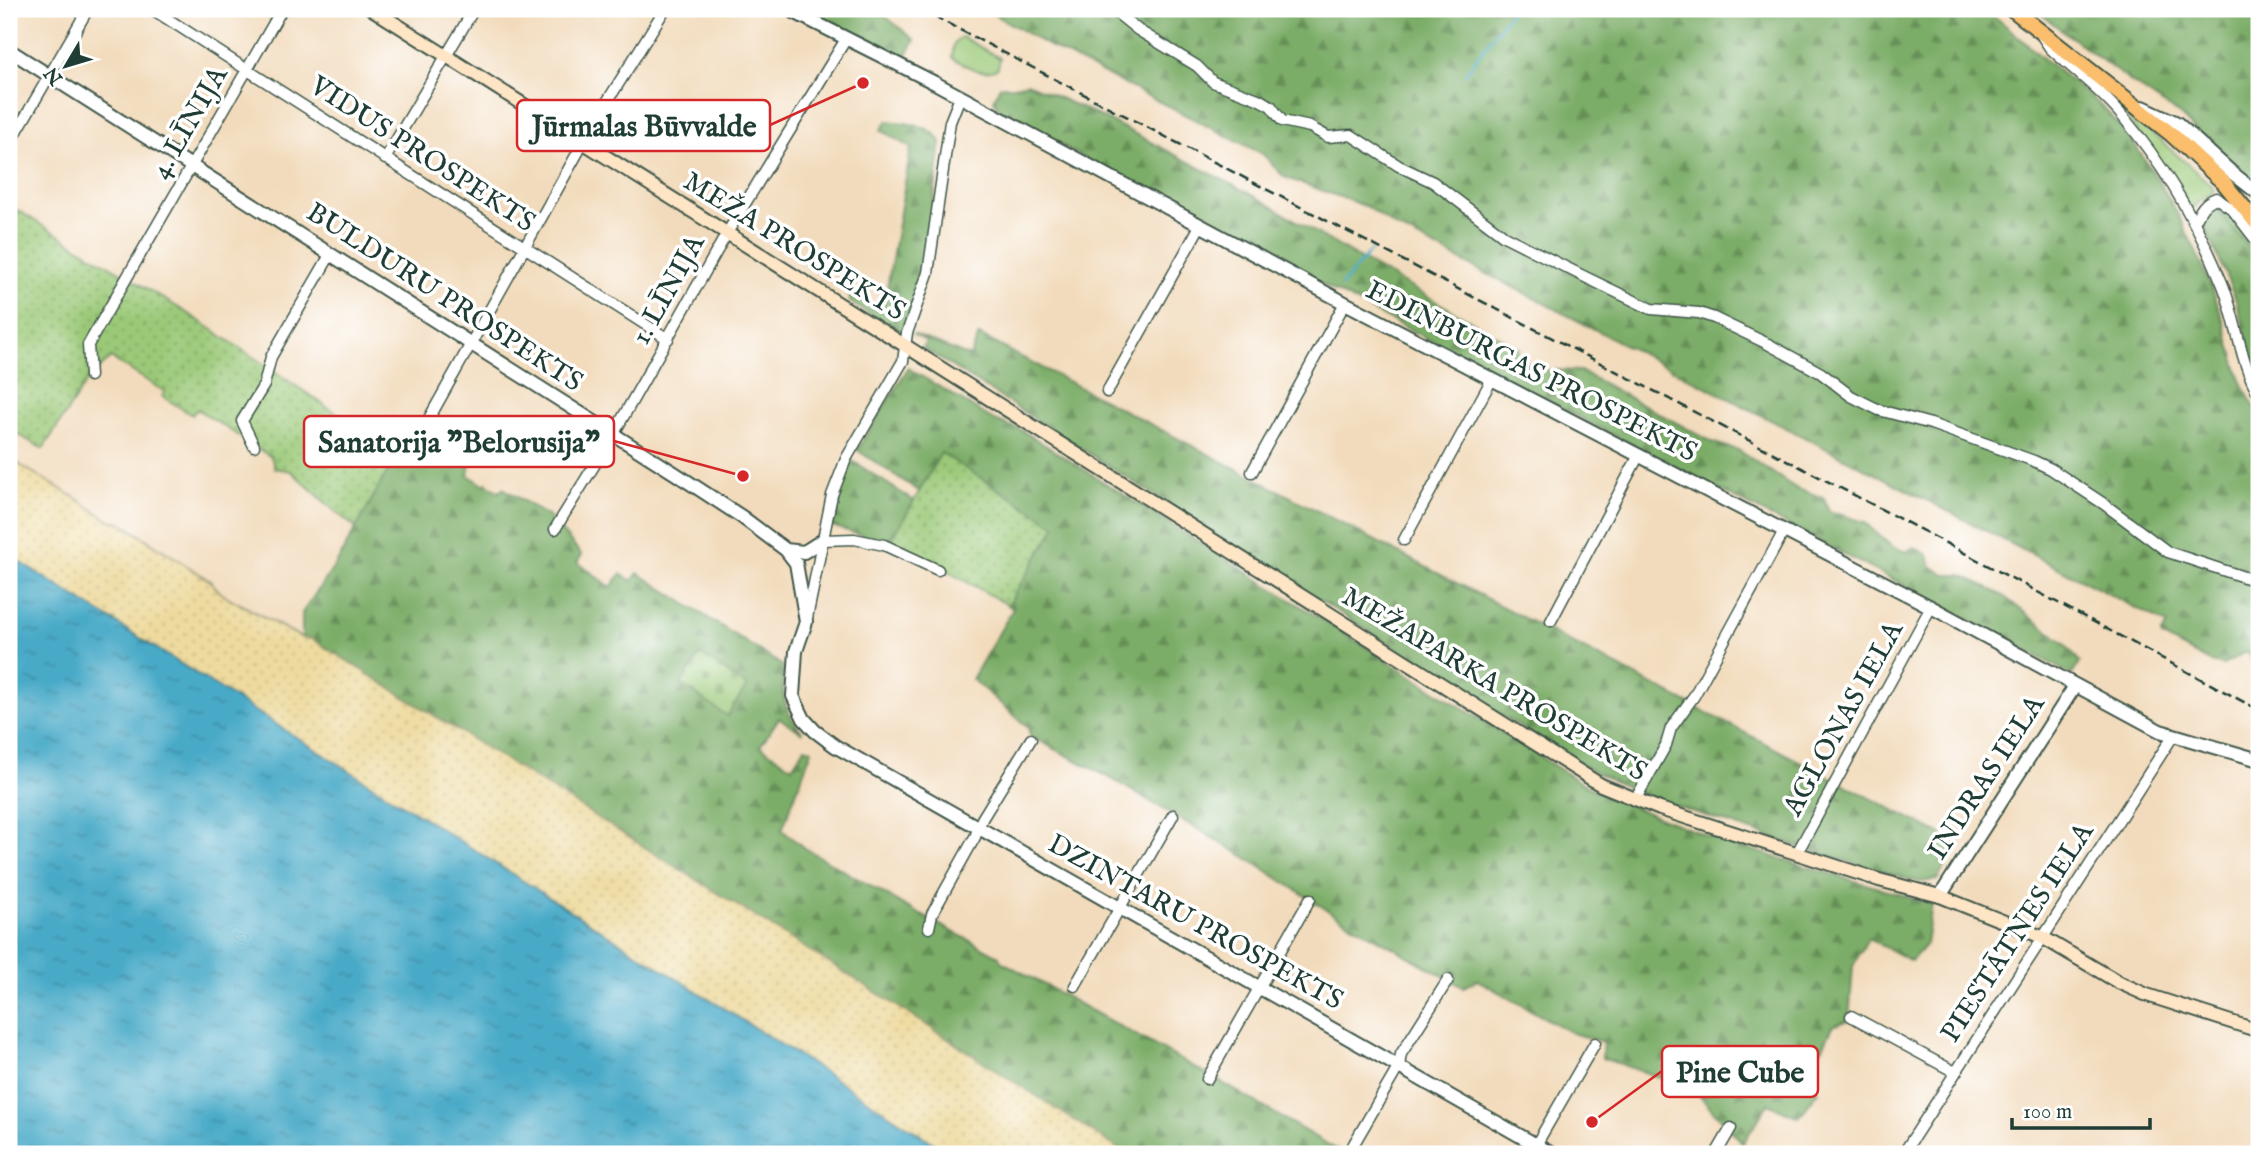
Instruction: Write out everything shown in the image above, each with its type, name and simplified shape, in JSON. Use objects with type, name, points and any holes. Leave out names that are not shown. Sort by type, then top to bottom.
[{"type":"main road","name":"MEŽA PROSPEKTS","points":[[372,9],[905,346]]},
{"type":"main road","points":[[2012,9],[2134,103],[2224,183],[2259,226]]},
{"type":"main road","name":"MEŽAPARKA PROSPEKTS","points":[[905,346],[1601,785],[1635,800],[1879,880],[1940,896],[2042,937],[2118,982],[2147,995],[2259,1031]]},
{"type":"street","points":[[9,145],[88,9]]},
{"type":"street","name":"VIDUS PROSPEKTS","points":[[152,9],[668,339]]},
{"type":"street","name":"4. LĪNIJA","points":[[90,376],[88,345],[282,9]]},
{"type":"street","points":[[385,159],[474,9]]},
{"type":"street","points":[[417,440],[578,154],[582,142],[665,9]]},
{"type":"street","name":"EDINBURGAS PROSPEKTS","points":[[788,9],[960,97],[1345,303],[1931,607],[2075,686],[2173,736],[2259,760]]},
{"type":"street","points":[[1112,9],[1138,30],[1197,66],[1213,82],[1271,106],[1282,121],[1310,127],[1328,137],[1351,135],[1399,166],[1433,182],[1504,236],[1553,261],[1651,309],[1699,313],[1714,318],[1821,373],[1851,396],[1879,410],[1931,424],[2034,461],[2104,504],[2168,552],[2259,582]]},
{"type":"street","points":[[2038,30],[2050,48],[2124,117],[2164,173],[2194,223],[2223,285],[2259,394]]},
{"type":"street","name":"1. LĪNIJA","points":[[555,529],[613,435],[727,233],[846,39]]},
{"type":"street","name":"BULDURU PROSPEKTS","points":[[9,50],[742,517],[786,551],[796,563],[806,622]]},
{"type":"street","points":[[806,622],[832,495],[846,459],[903,361],[907,333],[928,273],[950,122],[960,97]]},
{"type":"street","points":[[2134,103],[2177,123],[2259,194]]},
{"type":"street","points":[[2194,223],[2201,208],[2216,198],[2232,209],[2259,244]]},
{"type":"street","points":[[1107,392],[1199,226]]},
{"type":"street","points":[[254,446],[242,421],[264,385],[271,356],[330,255]]},
{"type":"street","points":[[1252,471],[1345,303]]},
{"type":"street","points":[[1404,540],[1492,379]]},
{"type":"street","points":[[1552,621],[1639,455]]},
{"type":"street","points":[[1635,800],[1666,745],[1671,728],[1722,647],[1784,531]]},
{"type":"street","points":[[786,551],[804,552],[823,540],[854,539],[884,545],[938,570]]},
{"type":"street","name":"AGLONAS IELA","points":[[1797,853],[1931,607]]},
{"type":"street","name":"DZINTARU PROSPEKTS","points":[[806,622],[796,651],[793,696],[797,708],[815,732],[855,759],[1552,1154]]},
{"type":"street","name":"INDRAS IELA","points":[[1940,896],[2075,686]]},
{"type":"street","name":"PIESTĀTNES IELA","points":[[1903,1154],[2173,736]]},
{"type":"street","points":[[929,928],[932,914],[978,828],[1031,739]]},
{"type":"street","points":[[1075,986],[1173,815]]},
{"type":"street","points":[[1207,1079],[1310,899]]},
{"type":"street","points":[[1348,1154],[1399,1066],[1401,1054],[1448,979]]},
{"type":"street","points":[[1851,1016],[1955,1072]]},
{"type":"street","points":[[1536,1145],[1595,1043]]},
{"type":"street","points":[[1716,1154],[1731,1128]]},
{"type":"green space","points":[[799,9],[876,9],[915,40],[903,58],[897,58]]},
{"type":"green space","points":[[985,9],[1985,9],[2111,116],[2164,189],[2207,277],[2243,383],[2259,413],[2259,677],[2247,651],[2223,665],[2208,661],[2161,636],[2167,624],[1394,226],[1368,207],[1284,177],[1263,154],[1049,46]]},
{"type":"green space","points":[[2034,9],[2259,9],[2259,188],[2230,165],[2181,116]]},
{"type":"green space","points":[[962,37],[1000,58],[998,68],[980,71],[952,58],[954,43]]},
{"type":"green space","points":[[1027,83],[1114,123],[1260,199],[1519,348],[1516,358],[1546,370],[1580,371],[1714,443],[1738,450],[1797,489],[1823,497],[1829,511],[1864,522],[1891,546],[1906,552],[1914,547],[1928,555],[1931,566],[1945,575],[1962,575],[2002,595],[2064,643],[2080,662],[2072,675],[1923,595],[1352,300],[1000,113],[994,99],[1000,86]]},
{"type":"green space","points":[[2131,114],[2212,186],[2214,192],[2194,208],[2188,207],[2126,116]]},
{"type":"green space","points":[[887,121],[924,128],[931,131],[941,142],[925,269],[909,320],[903,330],[897,331],[850,302],[849,292],[883,312],[911,148],[881,130]]},
{"type":"green space","points":[[9,205],[192,316],[397,454],[356,528],[291,471],[275,468],[271,457],[197,409],[192,415],[162,396],[165,392],[111,358],[90,376],[43,449],[9,429]]},
{"type":"green space","points":[[2205,209],[2218,209],[2259,261],[2259,377],[2235,297],[2202,219]]},
{"type":"green space","points":[[2218,209],[2233,216],[2259,250],[2259,261]]},
{"type":"green space","points":[[913,334],[970,357],[979,335],[1959,844],[1937,880],[1919,882],[1813,851],[1642,795],[1575,762],[923,348],[926,341]]},
{"type":"green space","points":[[908,368],[994,420],[1021,430],[1580,782],[1621,802],[1708,835],[1932,904],[1926,944],[1911,961],[1868,938],[1853,966],[1849,1020],[1833,1026],[1823,1047],[1800,1080],[1819,1091],[1799,1117],[1768,1104],[1743,1143],[1692,1088],[1602,1058],[1603,1042],[1572,1033],[1477,980],[1463,987],[1332,913],[1242,855],[1103,774],[1030,736],[1028,727],[972,679],[1013,609],[1008,605],[1056,526],[941,453],[919,491],[857,450]]},
{"type":"green space","points":[[413,431],[470,464],[468,475],[499,492],[503,488],[549,517],[582,555],[577,562],[611,587],[621,574],[632,581],[638,573],[783,666],[787,709],[803,733],[779,718],[760,746],[792,767],[805,747],[812,750],[782,830],[803,847],[1344,1154],[1126,1154],[869,988],[312,639],[302,638],[302,613],[336,564],[397,454]]},
{"type":"green space","points":[[941,453],[1056,526],[1008,605],[892,540]]},
{"type":"green space","points":[[851,460],[914,501],[892,539],[876,540],[829,525]]},
{"type":"green space","points":[[700,654],[747,686],[727,716],[681,684]]},
{"type":"sand","points":[[9,454],[20,465],[107,519],[121,523],[209,580],[222,594],[302,638],[312,639],[869,988],[1126,1154],[950,1154],[9,555]]},
{"type":"water","points":[[9,555],[821,1070],[950,1154],[9,1154]]},
{"type":"waterway","points":[[1465,74],[1513,9]]},
{"type":"waterway","points":[[1341,286],[1371,250]]},
{"type":"railway","points":[[920,9],[1925,532],[2259,710]]},
{"type":"place","name":"Jūrmalas Būvvalde","points":[[863,83]]},
{"type":"place","name":"Sanatorija \"Belorusija\"","points":[[743,476]]},
{"type":"place","name":"Pine Cube","points":[[1592,1122]]}]
